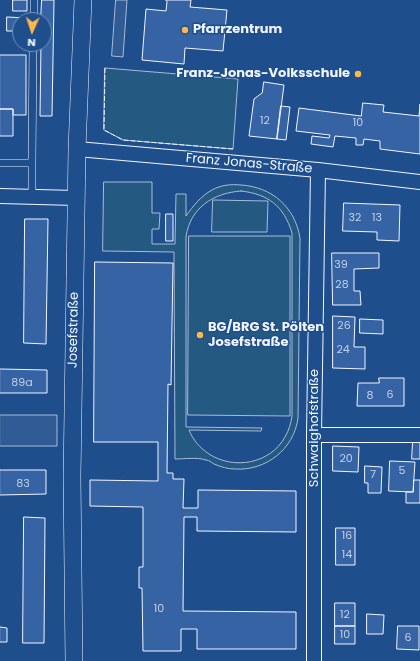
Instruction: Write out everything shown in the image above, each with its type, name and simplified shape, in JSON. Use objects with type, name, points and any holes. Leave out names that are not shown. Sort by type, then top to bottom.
[{"type":"street","name":"Josefstraße","points":[[74,661],[72,511],[76,198],[83,0]]},
{"type":"street","name":"Franz Jonas-Straße","points":[[77,149],[318,170],[420,182]]},
{"type":"street","name":"Schwaighofstraße","points":[[314,661],[314,434],[318,170]]},
{"type":"street","points":[[0,196],[76,198]]},
{"type":"street","points":[[314,434],[420,435]]},
{"type":"lane","points":[[34,0],[34,12]]},
{"type":"lane","points":[[32,197],[33,52]]},
{"type":"lane","points":[[0,163],[32,163]]},
{"type":"shaded area","points":[[116,0],[127,0],[123,57],[112,56]]},
{"type":"shaded area","points":[[105,68],[238,79],[233,149],[123,140],[104,130]]},
{"type":"shaded area","points":[[104,182],[152,182],[152,213],[160,213],[159,229],[152,229],[152,244],[175,244],[176,194],[186,194],[186,216],[208,192],[222,186],[230,185],[241,185],[263,190],[272,194],[287,208],[293,217],[300,238],[298,418],[291,439],[277,456],[268,462],[246,469],[227,468],[214,464],[208,460],[191,458],[175,459],[174,252],[103,251]],"holes":[[[241,191],[267,198],[274,203],[284,215],[292,233],[292,416],[288,432],[278,446],[261,458],[251,462],[240,463],[229,462],[209,454],[197,444],[189,430],[261,431],[262,428],[186,427],[186,237],[192,218],[204,204],[212,199],[231,192]]]},
{"type":"shaded area","points":[[213,200],[268,201],[267,232],[212,232]]},
{"type":"shaded area","points":[[189,236],[290,236],[290,416],[188,415]]},
{"type":"shaded area","points":[[0,415],[57,415],[57,446],[0,446]]},
{"type":"building","points":[[13,0],[27,0],[27,11],[13,11]]},
{"type":"building","points":[[42,0],[54,0],[52,116],[40,116],[41,52],[52,52],[52,12],[41,12]]},
{"type":"building","name":"Pfarrzentrum","points":[[166,0],[191,0],[190,7],[227,10],[223,51],[185,48],[184,64],[142,60],[146,9],[166,11]]},
{"type":"building","points":[[7,17],[12,17],[12,31],[7,31]]},
{"type":"building","points":[[0,55],[26,55],[26,115],[13,115],[13,109],[0,109]]},
{"type":"building","points":[[264,82],[284,85],[277,139],[249,136],[254,99],[262,93]]},
{"type":"building","name":"Franz-Jonas-Volksschule","points":[[363,103],[384,105],[383,112],[419,116],[420,104],[420,154],[380,149],[380,141],[364,139],[363,145],[356,145],[356,138],[335,136],[333,147],[311,144],[312,136],[329,138],[330,135],[296,131],[299,108],[361,116]]},
{"type":"building","points":[[281,106],[290,107],[286,140],[277,139]]},
{"type":"building","points":[[0,109],[13,109],[13,136],[0,136]]},
{"type":"building","points":[[344,203],[400,205],[399,241],[377,240],[377,232],[343,231]]},
{"type":"building","points":[[166,214],[173,214],[173,241],[166,241]]},
{"type":"building","points":[[25,219],[48,219],[46,344],[24,343]]},
{"type":"building","points":[[332,253],[379,253],[379,268],[354,269],[354,291],[360,291],[361,305],[333,305]]},
{"type":"building","points":[[95,262],[173,263],[171,385],[168,384],[167,473],[173,473],[173,479],[184,479],[183,508],[198,508],[198,490],[296,491],[296,532],[197,531],[197,517],[184,517],[183,611],[296,612],[296,649],[197,649],[197,629],[181,629],[181,651],[143,651],[142,588],[139,588],[139,567],[143,567],[143,507],[90,506],[90,480],[158,481],[158,442],[94,442]]},
{"type":"building","points":[[333,316],[355,317],[354,347],[365,347],[365,369],[333,368]]},
{"type":"building","points":[[360,319],[383,320],[383,334],[360,333]]},
{"type":"building","points":[[0,369],[47,370],[47,393],[0,393]]},
{"type":"building","points":[[379,378],[404,378],[404,406],[357,406],[358,383],[379,383]]},
{"type":"building","points":[[413,442],[420,442],[420,459],[412,459]]},
{"type":"building","points":[[333,446],[359,447],[358,472],[333,471]]},
{"type":"building","points":[[390,461],[415,462],[413,492],[389,491]]},
{"type":"building","points":[[365,466],[382,467],[381,493],[368,493],[368,483],[365,483]]},
{"type":"building","points":[[0,470],[46,470],[46,494],[0,495]]},
{"type":"building","points":[[414,480],[420,480],[420,503],[406,503],[406,492],[413,492]]},
{"type":"building","points":[[24,517],[45,518],[44,643],[23,643]]},
{"type":"building","points":[[336,528],[355,528],[355,565],[336,565]]},
{"type":"building","points":[[335,603],[355,603],[355,626],[335,626]]},
{"type":"building","points":[[367,614],[384,615],[383,634],[367,634]]},
{"type":"building","points":[[335,626],[355,626],[355,644],[335,644]]},
{"type":"building","points":[[398,626],[419,626],[419,650],[397,649]]},
{"type":"building","points":[[0,627],[7,628],[7,642],[0,642]]},
{"type":"fence","points":[[105,68],[104,130],[123,140],[233,149]]},
{"type":"place","name":"Pfarrzentrum","points":[[185,30]]},
{"type":"place","name":"Franz-Jonas-Volksschule","points":[[358,74]]},
{"type":"place","name":"BG/BRG St. Pölten Josefstraße","points":[[200,335]]}]
